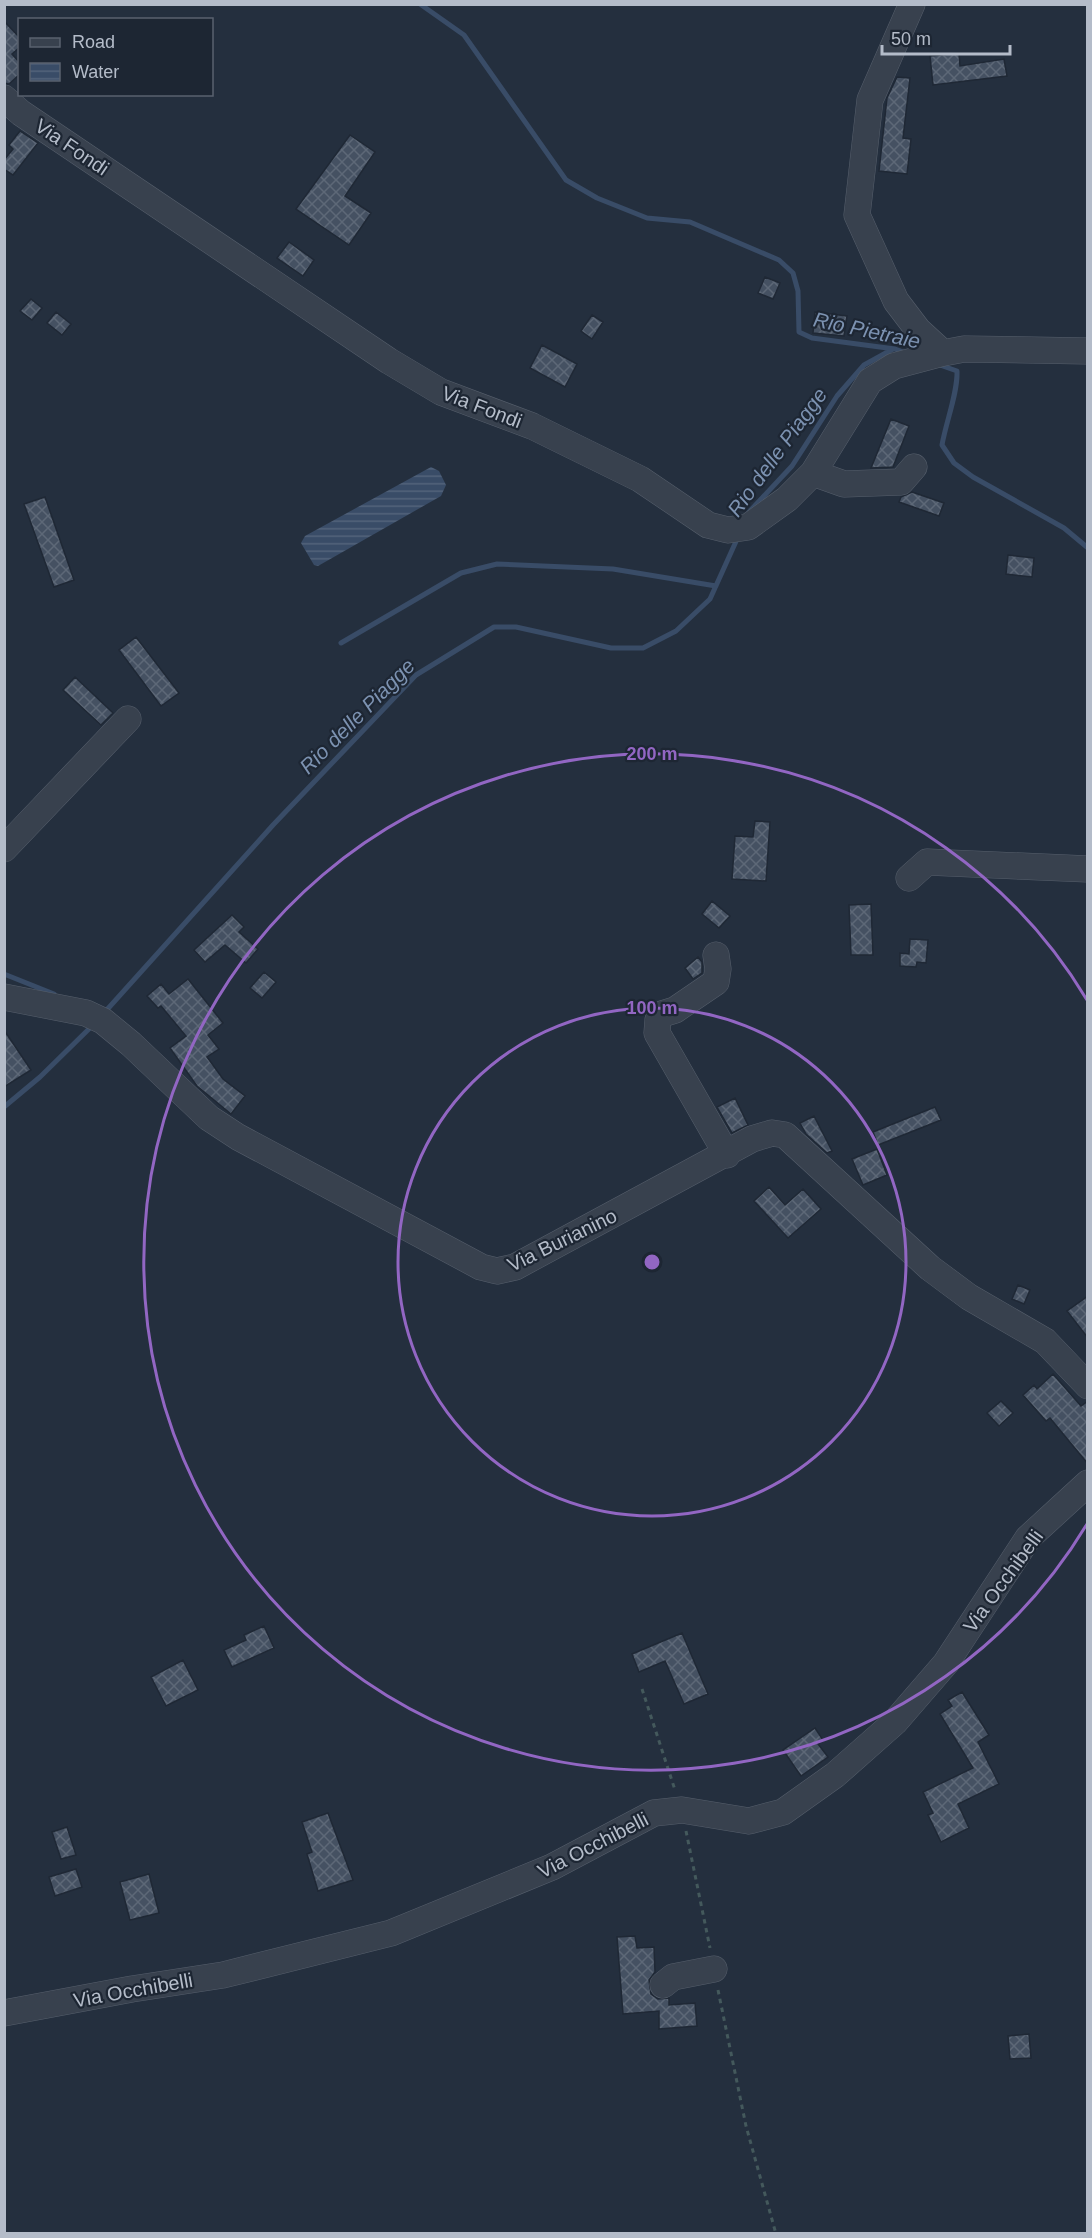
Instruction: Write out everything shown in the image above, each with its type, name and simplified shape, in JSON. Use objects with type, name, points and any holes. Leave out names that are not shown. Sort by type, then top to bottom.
[{"type":"street","points":[[912,4],[870,100],[857,216],[896,301],[918,330],[943,353]]},
{"type":"street","name":"Via Fondi","points":[[4,98],[21,113],[406,371],[441,392],[532,426],[640,479],[708,525],[728,530],[748,527],[787,499],[813,473],[870,381],[894,366],[964,349],[1088,351]]},
{"type":"street","points":[[813,473],[844,484],[901,482],[914,467]]},
{"type":"street","points":[[4,849],[128,719]]},
{"type":"street","points":[[909,878],[927,862],[1088,869]]},
{"type":"street","points":[[716,955],[718,969],[716,982],[675,1010],[662,1014],[658,1020],[657,1033],[727,1155]]},
{"type":"street","name":"Via Burianino","points":[[4,997],[86,1013],[103,1021],[131,1044],[209,1118],[238,1137],[481,1267],[497,1271],[515,1267],[752,1140],[772,1133],[785,1135],[930,1268],[969,1296],[1045,1341],[1088,1386]]},
{"type":"street","name":"Via Occhibelli","points":[[4,2013],[132,1989],[224,1975],[391,1933],[552,1867],[654,1813],[682,1810],[749,1821],[783,1812],[835,1775],[895,1722],[946,1663],[1028,1538],[1088,1483]]},
{"type":"street","points":[[663,1984],[673,1977],[714,1969]]},
{"type":"path","points":[[642,1689],[682,1810],[746,2126],[776,2234]]},
{"type":"water","points":[[431,467],[439,471],[446,485],[441,496],[318,566],[314,565],[301,543],[305,536]]},
{"type":"building","points":[[4,21],[18,36],[18,49],[12,54],[18,61],[18,76],[9,84],[4,83]]},
{"type":"building","points":[[959,53],[960,66],[1004,59],[1007,76],[933,85],[930,56]]},
{"type":"building","points":[[897,77],[910,78],[903,138],[911,139],[907,174],[879,171],[887,98]]},
{"type":"building","points":[[20,131],[38,143],[13,175],[4,169],[4,160],[13,149],[9,145]]},
{"type":"building","points":[[350,135],[375,152],[345,196],[371,213],[349,245],[296,209]]},
{"type":"building","points":[[289,242],[314,260],[303,276],[277,258]]},
{"type":"building","points":[[765,277],[780,283],[773,299],[758,293]]},
{"type":"building","points":[[31,299],[42,308],[32,320],[20,311]]},
{"type":"building","points":[[56,312],[71,324],[62,335],[47,323]]},
{"type":"building","points":[[815,312],[847,316],[844,336],[813,333]]},
{"type":"building","points":[[592,315],[603,322],[592,339],[581,331]]},
{"type":"building","points":[[542,345],[577,364],[565,387],[530,368]]},
{"type":"building","points":[[891,419],[909,426],[893,467],[871,468]]},
{"type":"building","points":[[912,492],[944,503],[939,516],[899,502],[901,497]]},
{"type":"building","points":[[45,497],[74,580],[54,587],[24,504]]},
{"type":"building","points":[[1008,555],[1034,558],[1032,577],[1006,574]]},
{"type":"building","points":[[136,637],[179,693],[161,706],[119,650]]},
{"type":"building","points":[[75,677],[113,713],[101,725],[63,690]]},
{"type":"building","points":[[755,821],[770,822],[766,881],[732,879],[735,836],[753,837]]},
{"type":"building","points":[[712,901],[730,916],[719,928],[702,914]]},
{"type":"building","points":[[871,904],[873,955],[851,955],[849,905]]},
{"type":"building","points":[[232,915],[244,927],[239,932],[258,949],[246,963],[225,945],[205,962],[194,950]]},
{"type":"building","points":[[910,939],[928,940],[926,963],[917,962],[916,967],[900,966],[900,953],[909,954]]},
{"type":"building","points":[[698,957],[702,962],[702,973],[693,979],[685,968]]},
{"type":"building","points":[[264,972],[276,982],[262,998],[250,988]]},
{"type":"building","points":[[188,979],[223,1023],[208,1035],[219,1049],[207,1057],[223,1079],[245,1096],[231,1114],[197,1086],[170,1048],[186,1036],[161,1006],[158,1008],[147,996],[161,984],[169,994]]},
{"type":"building","points":[[4,1030],[31,1070],[4,1087]]},
{"type":"building","points":[[735,1098],[748,1125],[732,1133],[717,1107]]},
{"type":"building","points":[[935,1107],[941,1120],[878,1145],[873,1132]]},
{"type":"building","points":[[814,1116],[832,1151],[827,1153],[806,1134],[800,1123]]},
{"type":"building","points":[[877,1149],[887,1175],[863,1185],[852,1159]]},
{"type":"building","points":[[769,1187],[785,1205],[803,1189],[821,1209],[788,1238],[754,1201]]},
{"type":"building","points":[[1018,1285],[1030,1290],[1024,1304],[1012,1299]]},
{"type":"building","points":[[1088,1296],[1088,1338],[1067,1311]]},
{"type":"building","points":[[1053,1374],[1081,1406],[1088,1401],[1088,1464],[1050,1418],[1046,1421],[1023,1395],[1034,1385],[1037,1389]]},
{"type":"building","points":[[1001,1401],[1013,1413],[999,1426],[987,1413]]},
{"type":"building","points":[[264,1626],[274,1648],[232,1667],[224,1650],[246,1640],[244,1635]]},
{"type":"building","points":[[682,1633],[708,1694],[684,1704],[665,1661],[639,1672],[632,1654]]},
{"type":"building","points":[[183,1660],[198,1690],[166,1706],[151,1677]]},
{"type":"building","points":[[962,1692],[989,1735],[978,1742],[999,1784],[958,1804],[969,1828],[941,1842],[928,1815],[933,1813],[923,1792],[973,1768],[940,1714],[952,1706],[948,1700]]},
{"type":"building","points":[[815,1728],[823,1740],[818,1744],[828,1757],[801,1776],[783,1750]]},
{"type":"building","points":[[328,1813],[353,1880],[318,1891],[307,1854],[312,1852],[302,1822]]},
{"type":"building","points":[[67,1827],[76,1855],[61,1859],[52,1832]]},
{"type":"building","points":[[76,1869],[82,1887],[55,1896],[49,1877]]},
{"type":"building","points":[[149,1874],[159,1913],[130,1920],[120,1882]]},
{"type":"building","points":[[635,1936],[637,1948],[654,1947],[655,1972],[649,1980],[651,1994],[658,1999],[669,1998],[669,2005],[695,2003],[697,2026],[659,2029],[659,2011],[623,2014],[617,1937]]},
{"type":"building","points":[[1029,2034],[1031,2058],[1010,2059],[1008,2036]]},
{"type":"waterway","name":"Rio Pietraie","points":[[420,4],[464,35],[566,180],[597,198],[647,218],[690,222],[779,260],[793,273],[798,291],[799,332],[812,338],[895,349],[906,353]]},
{"type":"waterway","name":"Rio delle Piagge","points":[[749,512],[792,466],[837,396],[864,365],[893,349]]},
{"type":"waterway","name":"Rio Pietraie","points":[[937,364],[957,371],[954,398],[942,445],[954,463],[973,477],[1064,528],[1088,548]]},
{"type":"waterway","name":"Rio delle Piagge","points":[[104,1013],[273,825],[416,675],[494,627],[516,627],[611,648],[643,648],[676,631],[710,599],[738,537]]},
{"type":"waterway","points":[[341,643],[461,573],[497,564],[613,569],[716,586]]},
{"type":"waterway","name":"Rio delle Piagge","points":[[4,974],[54,994]]},
{"type":"waterway","points":[[4,1107],[40,1077],[94,1024]]}]
